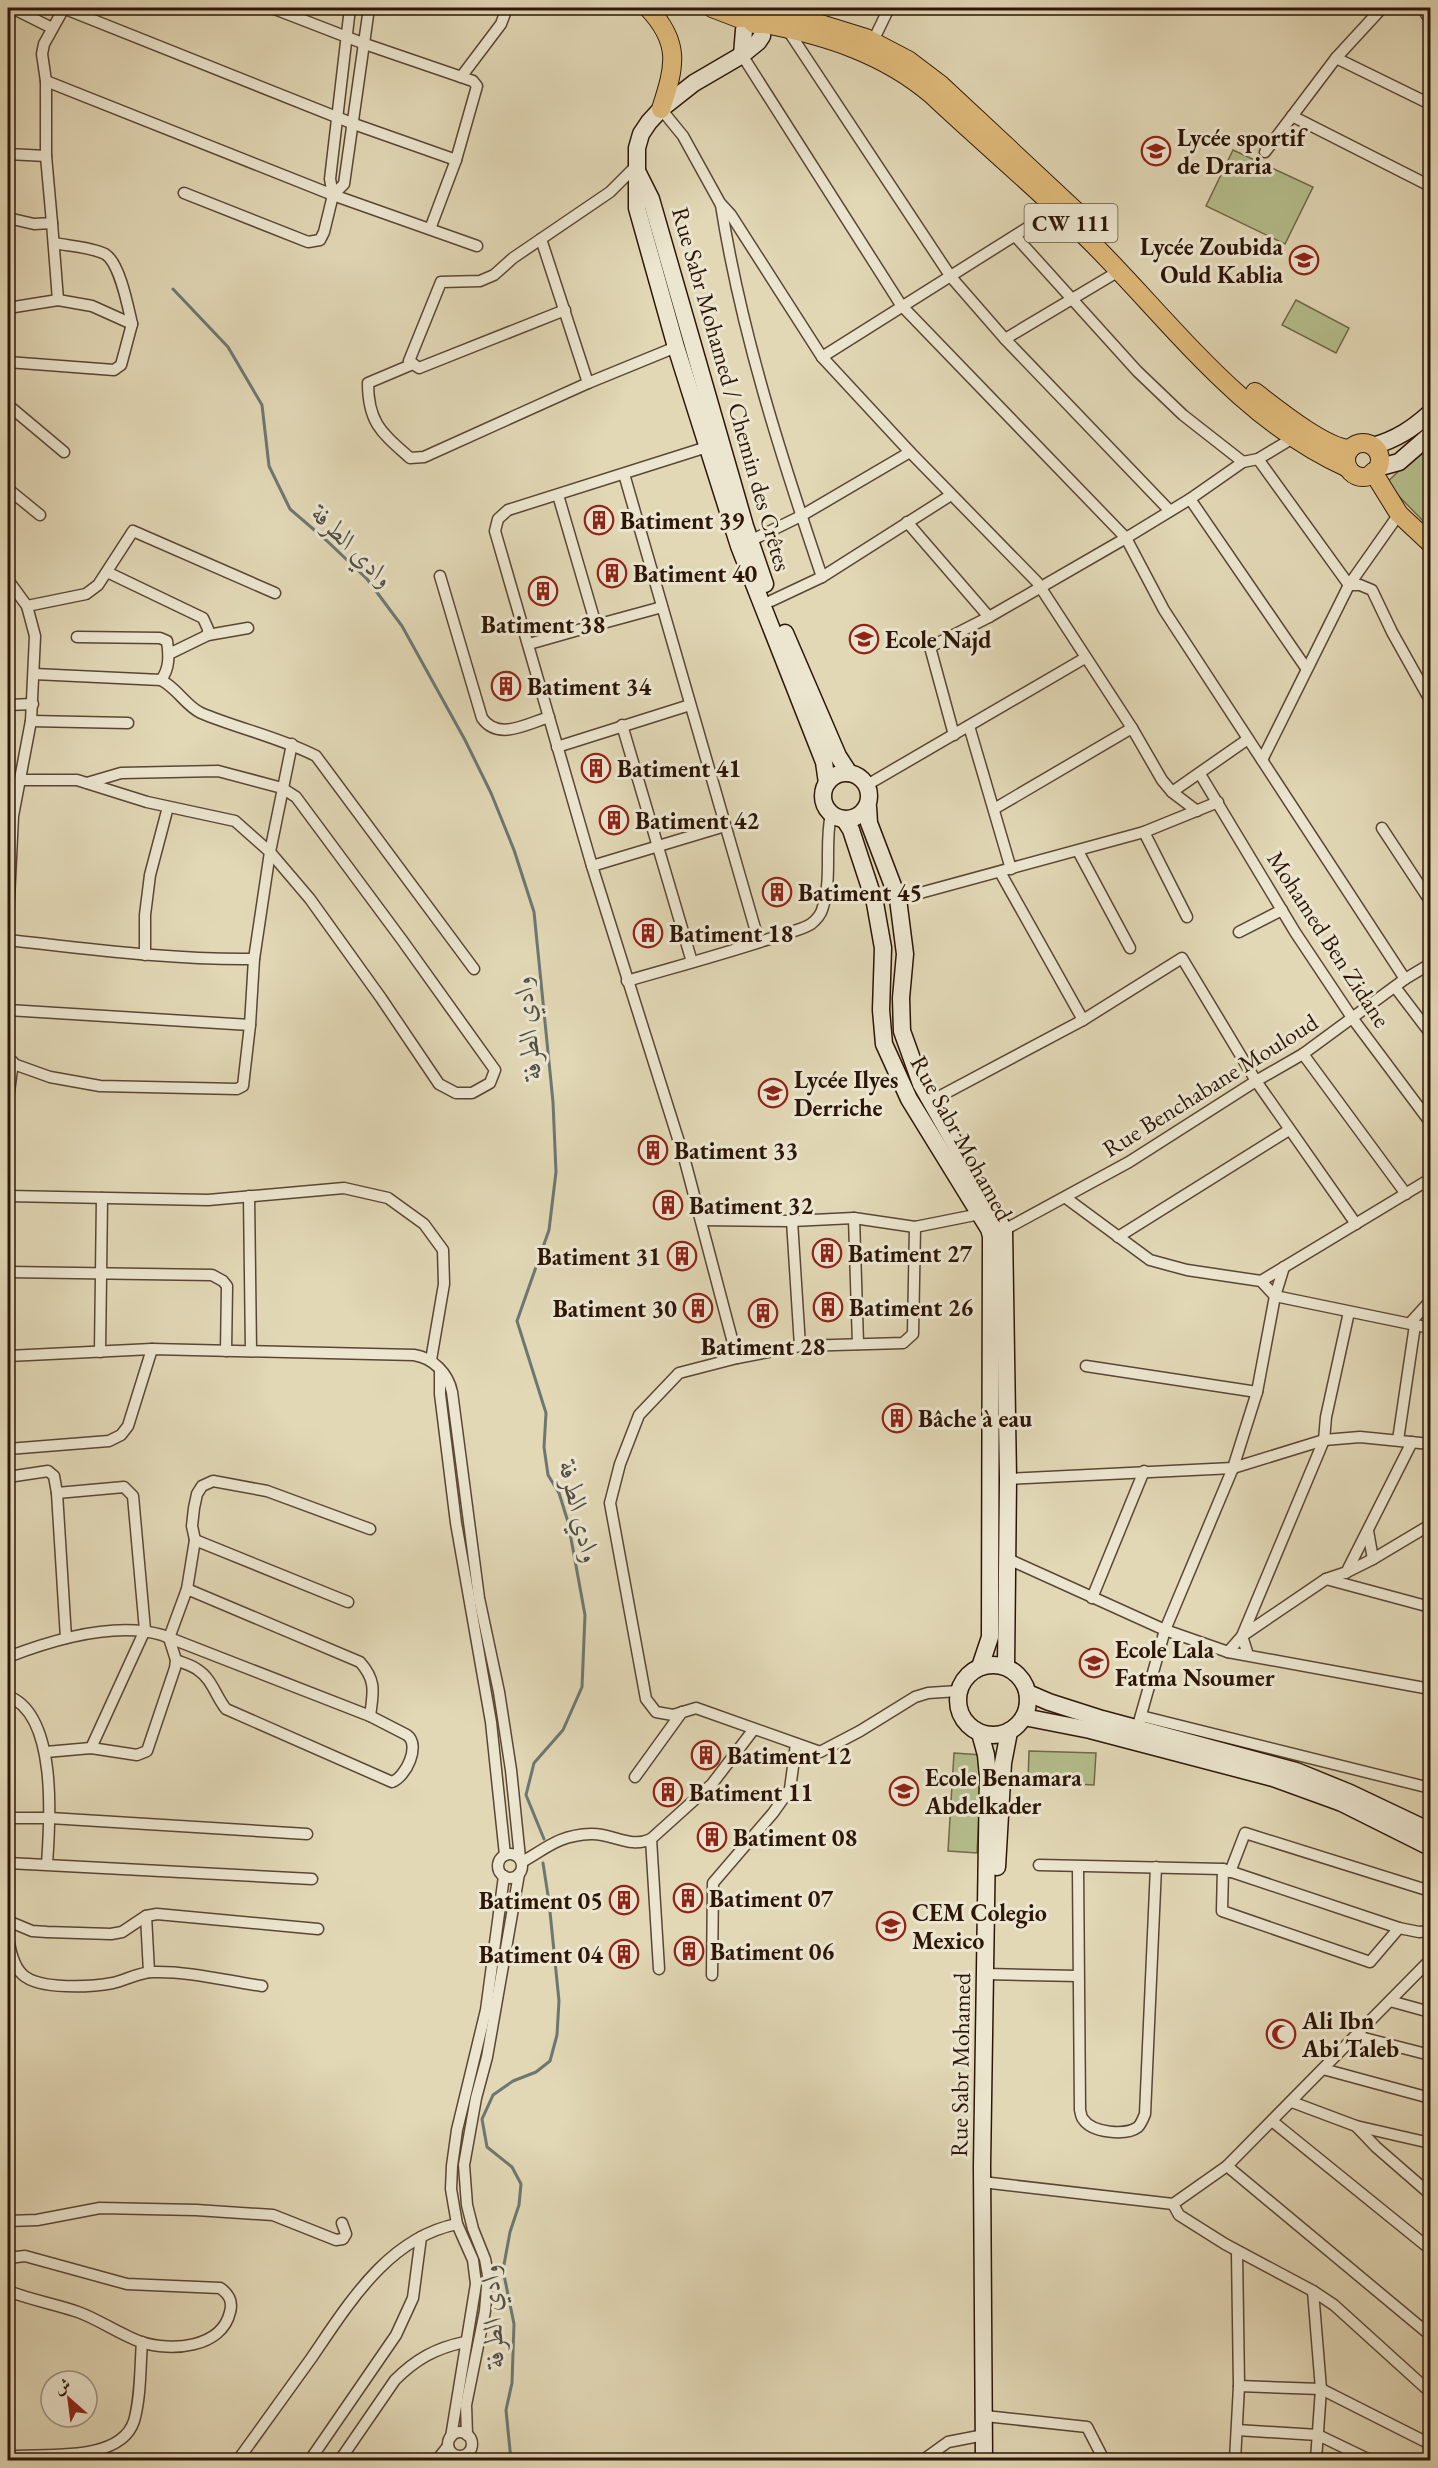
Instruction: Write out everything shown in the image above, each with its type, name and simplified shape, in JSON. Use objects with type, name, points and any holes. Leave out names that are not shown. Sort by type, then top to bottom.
[{"type":"main road","points":[[648,8],[669,39],[674,60],[661,109]]},
{"type":"main road","name":"CW 111","points":[[712,8],[738,18],[759,16],[824,23],[896,52],[941,85],[1037,172],[1111,245],[1205,350],[1231,374],[1324,441],[1339,449],[1350,449]]},
{"type":"main road","points":[[759,16],[744,30],[742,56],[694,83],[661,109],[641,134],[635,167],[637,208],[676,347],[739,546],[824,762],[827,783],[823,798],[837,817],[857,816],[868,807]]},
{"type":"main road","name":"CW 111","points":[[759,16],[787,28],[850,46],[906,74],[1057,209],[1119,271],[1192,351],[1241,395],[1293,438],[1322,456],[1365,471]]},
{"type":"main road","points":[[673,70],[694,83]]},
{"type":"main road","name":"Rue Sabr Mohamed / Chemin des Crêtes","points":[[635,167],[651,199],[750,541],[771,601],[838,756],[849,773]]},
{"type":"main road","points":[[1431,413],[1405,434],[1392,441],[1373,446],[1362,443],[1350,449],[1346,456],[1365,471],[1396,510],[1431,543]]},
{"type":"main road","points":[[1365,471],[1399,462],[1431,435]]},
{"type":"main road","points":[[1365,471],[1379,455],[1373,446]]},
{"type":"main road","points":[[827,783],[836,775],[849,773],[862,779],[867,785],[869,823],[898,898],[905,954],[901,998],[902,1031],[921,1084],[1004,1230],[1008,1479],[1006,1666]]},
{"type":"main road","name":"Rue Sabr Mohamed","points":[[837,817],[851,830],[875,903],[883,948],[880,1010],[884,1044],[909,1100],[980,1214],[991,1236],[990,1637],[980,1667]]},
{"type":"main road","points":[[995,1664],[1006,1666],[1023,1680],[1028,1693],[1029,1703],[1024,1717],[1009,1732],[996,1735],[980,1733],[967,1725],[960,1714],[957,1702],[958,1691],[970,1672],[995,1664]]},
{"type":"main road","points":[[1028,1693],[1049,1702],[1139,1722],[1296,1771],[1350,1793],[1431,1832]]},
{"type":"main road","points":[[1024,1717],[1090,1730],[1273,1778],[1342,1803],[1431,1846]]},
{"type":"main road","points":[[986,1974],[992,1960],[1003,1762],[1009,1732]]},
{"type":"main road","name":"Rue Sabr Mohamed","points":[[980,1733],[986,1755],[988,1776],[982,2182]]},
{"type":"main road","points":[[982,2182],[984,2460]]},
{"type":"street","points":[[12,8],[52,28]]},
{"type":"street","points":[[58,300],[46,156],[46,81],[42,54],[44,44],[63,8],[354,124],[456,160]]},
{"type":"street","points":[[272,8],[365,44],[473,81],[477,86],[456,160],[430,229]]},
{"type":"street","points":[[184,193],[308,242],[320,240],[333,195],[330,179],[350,8]]},
{"type":"street","points":[[333,195],[344,184],[369,8]]},
{"type":"street","points":[[461,77],[501,24],[507,8]]},
{"type":"street","points":[[873,41],[889,8]]},
{"type":"street","points":[[1265,152],[1336,58],[1382,8]]},
{"type":"street","points":[[787,28],[951,277],[1005,339],[1170,512]]},
{"type":"street","points":[[742,56],[901,305],[1126,538],[1164,610],[1405,980]]},
{"type":"street","points":[[1336,58],[1431,104]]},
{"type":"street","points":[[46,81],[333,195],[477,246]]},
{"type":"street","points":[[661,109],[682,136],[720,203],[731,215],[822,357],[1041,587],[1132,728],[1162,780],[1172,792],[1197,811]]},
{"type":"street","points":[[1292,116],[1431,186]]},
{"type":"street","points":[[8,154],[46,156]]},
{"type":"street","points":[[565,310],[419,368],[409,361],[441,282],[480,281],[494,275],[513,258],[610,192],[635,167]]},
{"type":"street","points":[[720,203],[727,245],[761,387],[822,577]]},
{"type":"street","points":[[822,357],[901,305],[1016,237],[1057,209]]},
{"type":"street","points":[[8,218],[34,224],[52,223]]},
{"type":"street","points":[[1016,237],[1137,372],[1183,416],[1243,462]]},
{"type":"street","points":[[541,239],[588,383]]},
{"type":"street","points":[[8,362],[114,370],[121,365],[132,324],[111,258],[103,253],[54,243]]},
{"type":"street","points":[[1005,339],[1119,271]]},
{"type":"street","points":[[8,308],[58,300],[92,306],[132,324]]},
{"type":"street","points":[[413,364],[368,383],[368,400],[379,429],[410,458],[424,457],[588,383],[676,347]]},
{"type":"street","points":[[8,405],[64,452]]},
{"type":"street","points":[[954,735],[930,647],[1041,587],[1170,512],[1243,462],[1258,459],[1293,438]]},
{"type":"street","points":[[707,447],[508,510],[495,525],[592,866],[685,1161],[737,1358]]},
{"type":"street","points":[[750,541],[801,516],[910,452]]},
{"type":"street","points":[[1258,459],[1349,585]]},
{"type":"street","points":[[624,474],[759,942]]},
{"type":"street","points":[[8,489],[40,515]]},
{"type":"street","points":[[558,495],[596,626]]},
{"type":"street","points":[[771,601],[822,577],[951,495]]},
{"type":"street","points":[[1190,499],[1306,668]]},
{"type":"street","points":[[1262,760],[1349,585],[1396,510]]},
{"type":"street","points":[[907,522],[989,616]]},
{"type":"street","points":[[27,606],[86,594],[98,585],[133,531],[275,593]]},
{"type":"street","points":[[106,572],[203,618],[208,635]]},
{"type":"street","points":[[440,576],[482,718],[487,725],[494,729],[505,730],[549,717]]},
{"type":"street","points":[[1349,585],[1360,585],[1372,590],[1392,632],[1431,700]]},
{"type":"street","points":[[8,920],[10,816],[20,780],[31,721],[35,636],[27,606],[10,587]]},
{"type":"street","points":[[529,644],[662,607]]},
{"type":"street","points":[[169,654],[208,635],[248,628]]},
{"type":"street","points":[[77,637],[160,638],[167,641],[169,654],[167,672],[161,680]]},
{"type":"street","points":[[867,785],[1085,658]]},
{"type":"street","points":[[34,674],[161,680],[170,685],[198,712],[292,744],[316,756],[474,969]]},
{"type":"street","points":[[8,705],[33,704]]},
{"type":"street","points":[[557,747],[690,705]]},
{"type":"street","points":[[31,721],[128,723]]},
{"type":"street","points":[[622,725],[692,962]]},
{"type":"street","points":[[969,726],[1011,869]]},
{"type":"street","points":[[994,809],[1132,728]]},
{"type":"street","points":[[1172,792],[1248,739]]},
{"type":"street","points":[[8,1099],[10,1062],[50,1077],[100,1086],[237,1089],[243,1086],[254,958],[270,852],[292,744]]},
{"type":"street","points":[[20,780],[77,780],[87,783],[168,807],[235,821],[270,852],[310,899],[439,1084],[456,1094],[472,1093],[490,1083],[495,1070],[489,1061],[296,797],[282,788],[218,771],[121,773],[87,783]]},
{"type":"street","name":"Mohamed Ben Zidane","points":[[1200,774],[1282,910],[1353,1019],[1431,1122]]},
{"type":"street","points":[[898,898],[1144,832],[1218,802]]},
{"type":"street","points":[[146,955],[145,915],[150,875],[168,807]]},
{"type":"street","points":[[627,981],[809,925],[822,911],[829,873],[826,841],[837,817]]},
{"type":"street","points":[[592,866],[725,826]]},
{"type":"street","points":[[1382,828],[1431,901]]},
{"type":"street","points":[[1144,832],[1187,917]]},
{"type":"street","points":[[1078,851],[1130,948]]},
{"type":"street","points":[[999,872],[1083,1020]]},
{"type":"street","points":[[1239,932],[1282,910]]},
{"type":"street","points":[[8,940],[146,955],[210,959],[254,958]]},
{"type":"street","points":[[931,1101],[1083,1020],[1182,958],[1256,1081],[1356,1224]]},
{"type":"street","name":"Rue Benchabane Mouloud","points":[[1004,1230],[1129,1162],[1256,1081],[1303,1054],[1395,987],[1431,964]]},
{"type":"street","points":[[1395,987],[1431,1034]]},
{"type":"street","points":[[8,1010],[250,1025]]},
{"type":"street","points":[[1303,1054],[1406,1194]]},
{"type":"street","points":[[1118,1237],[1289,1130]]},
{"type":"street","points":[[1261,1281],[1431,1179]]},
{"type":"street","points":[[8,1196],[208,1200],[344,1188],[388,1198],[424,1224],[443,1250],[444,1284],[431,1360]]},
{"type":"street","points":[[249,1196],[251,1351]]},
{"type":"street","points":[[100,1352],[102,1198]]},
{"type":"street","points":[[1066,1198],[1150,1260],[1187,1270],[1261,1281],[1275,1296],[1431,1328]]},
{"type":"street","points":[[701,1220],[792,1221],[854,1218],[915,1227],[980,1214]]},
{"type":"street","points":[[854,1218],[858,1344]]},
{"type":"street","points":[[792,1221],[800,1346]]},
{"type":"street","points":[[915,1227],[913,1334],[903,1343],[800,1346],[737,1358],[679,1373],[639,1415],[620,1464],[610,1503],[646,1699],[656,1712],[673,1715],[696,1708],[820,1752],[860,1731],[915,1697],[928,1693],[958,1691]]},
{"type":"street","points":[[1284,1267],[1275,1296],[1257,1392],[1233,1468],[1164,1630],[1139,1722],[1431,1788]]},
{"type":"street","points":[[8,1272],[212,1275],[227,1286],[226,1351]]},
{"type":"street","points":[[1398,1440],[1413,1324],[1431,1301]]},
{"type":"street","points":[[1248,1655],[1242,1636],[1324,1440],[1326,1417],[1349,1312]]},
{"type":"street","points":[[8,1356],[152,1349],[414,1355],[431,1360],[440,1370],[448,1380],[452,1392],[479,1598],[499,1692],[511,1770],[521,1860],[487,2057],[476,2098],[464,2165],[466,2205],[485,2259],[488,2276],[485,2311],[466,2405],[467,2435],[472,2443],[470,2456],[453,2454],[449,2442],[476,2276],[473,2260],[458,2224],[451,2189],[456,2130],[486,2010],[504,1876],[499,1863],[505,1855],[490,1722],[456,1523],[440,1394],[440,1370]]},
{"type":"street","points":[[8,1449],[109,1442],[121,1435],[129,1426],[152,1349]]},
{"type":"street","points":[[1086,1366],[1257,1392]]},
{"type":"street","points":[[1008,1479],[1233,1468],[1324,1440],[1360,1437],[1431,1444]]},
{"type":"street","points":[[1347,1572],[1412,1442]]},
{"type":"street","points":[[8,1476],[48,1471],[54,1476],[66,1638]]},
{"type":"street","points":[[1092,1599],[1144,1471]]},
{"type":"street","points":[[46,1752],[91,1748],[137,1755],[147,1751],[176,1660],[169,1638],[187,1590],[195,1540],[192,1526],[197,1494],[202,1486],[213,1481],[267,1491],[370,1529]]},
{"type":"street","points":[[57,1493],[124,1487],[131,1491],[133,1496],[145,1630],[91,1748]]},
{"type":"street","points":[[1228,1652],[1242,1636],[1331,1581],[1431,1525]]},
{"type":"street","points":[[1368,1531],[1373,1559]]},
{"type":"street","points":[[195,1540],[348,1602]]},
{"type":"street","points":[[1008,1559],[1164,1630],[1228,1652],[1431,1689]]},
{"type":"street","points":[[1331,1581],[1431,1607]]},
{"type":"street","points":[[187,1590],[360,1662],[369,1672],[373,1682],[370,1716]]},
{"type":"street","points":[[8,1657],[66,1638],[145,1630],[370,1716],[412,1739],[414,1745],[404,1773],[392,1782],[226,1709],[217,1699],[210,1682],[199,1670],[176,1660]]},
{"type":"street","points":[[8,1696],[20,1704],[26,1712],[46,1752],[51,1818],[47,1864]]},
{"type":"street","points":[[635,1777],[682,1712]]},
{"type":"street","points":[[521,1860],[561,1838],[594,1833],[640,1845],[651,1839],[712,1785],[754,1729]]},
{"type":"street","points":[[712,1975],[713,1883],[773,1813],[790,1789],[796,1744]]},
{"type":"street","points":[[8,1818],[51,1818],[307,1834]]},
{"type":"street","points":[[1399,1928],[1370,1962],[1222,1911],[1227,1870],[1245,1833],[1431,1891]]},
{"type":"street","points":[[651,1839],[659,1969]]},
{"type":"street","points":[[505,1855],[513,1854],[521,1860]]},
{"type":"street","points":[[8,1863],[312,1879]]},
{"type":"street","points":[[1039,1865],[1227,1870],[1399,1928],[1419,1932],[1431,1930]]},
{"type":"street","points":[[1078,1867],[1080,2110],[1083,2120],[1092,2127],[1111,2131],[1130,2131],[1140,2125],[1145,2114],[1156,1867]]},
{"type":"street","points":[[504,1876],[512,1878],[519,1874]]},
{"type":"street","points":[[8,1921],[40,1932],[111,1934],[122,1932],[146,1916],[157,1914],[318,1929]]},
{"type":"street","points":[[146,1916],[149,1972]]},
{"type":"street","points":[[8,1937],[18,1969],[30,1979],[42,1983],[102,1984],[149,1972],[166,1972],[262,1986]]},
{"type":"street","points":[[982,2182],[1173,2204],[1227,2166],[1292,2103],[1431,1960]]},
{"type":"street","points":[[986,1974],[1078,1976]]},
{"type":"street","points":[[1390,2001],[1431,2012]]},
{"type":"street","points":[[1356,2036],[1431,2055]]},
{"type":"street","points":[[1323,2069],[1431,2098]]},
{"type":"street","points":[[1292,2103],[1356,2126],[1431,2143]]},
{"type":"street","points":[[1272,2121],[1431,2248]]},
{"type":"street","points":[[1356,2126],[1376,2147],[1431,2194]]},
{"type":"street","points":[[1227,2166],[1431,2335]]},
{"type":"street","points":[[1173,2204],[1179,2215],[1237,2252],[1313,2291],[1334,2305],[1431,2392]]},
{"type":"street","points":[[8,2222],[37,2220],[100,2208],[196,2210],[273,2215],[336,2240],[343,2239],[346,2234],[342,2223]]},
{"type":"street","points":[[238,2460],[365,2282],[409,2243],[458,2224]]},
{"type":"street","points":[[310,2460],[396,2335],[413,2298],[421,2237]]},
{"type":"street","points":[[1235,2460],[1239,2386],[1237,2252]]},
{"type":"street","points":[[8,2258],[13,2255],[25,2256],[127,2283],[213,2287],[227,2293],[230,2299],[230,2313],[221,2331],[203,2341],[182,2347],[142,2342],[79,2313],[8,2291]]},
{"type":"street","points":[[1313,2291],[1321,2389],[1316,2460]]},
{"type":"street","points":[[17,2456],[90,2456],[122,2439],[133,2423],[137,2409],[142,2342]]},
{"type":"street","points":[[340,2460],[395,2380],[405,2370],[443,2346],[465,2342]]},
{"type":"street","points":[[1239,2386],[1321,2389],[1431,2444]]},
{"type":"street","points":[[985,2416],[1087,2427],[1104,2460],[1132,2460]]},
{"type":"street","points":[[1237,2430],[1318,2435],[1370,2460]]},
{"type":"street","points":[[436,2460],[458,2433],[467,2435]]},
{"type":"street","points":[[923,2460],[948,2442],[984,2435]]},
{"type":"green space","points":[[1233,150],[1313,187],[1285,244],[1206,206]]},
{"type":"green space","points":[[1296,300],[1349,328],[1336,353],[1282,325]]},
{"type":"green space","points":[[1430,442],[1430,528],[1386,483]]},
{"type":"green space","points":[[1029,1751],[1096,1753],[1094,1785],[1028,1782]]},
{"type":"green space","points":[[954,1753],[982,1755],[977,1853],[948,1851]]},
{"type":"waterway","name":"وادي الطرفة","points":[[173,289],[228,347],[262,405],[269,466],[290,509],[367,579],[402,626],[465,740],[491,793],[514,850],[534,912],[553,1102],[556,1172],[549,1230],[517,1321],[546,1413],[544,1447],[548,1475],[559,1493],[568,1522],[585,1615],[582,1687],[563,1730],[534,1763],[526,1795],[544,1839]]},
{"type":"waterway","name":"وادي الطرفة","points":[[511,2460],[506,2410],[512,2383],[514,2324],[503,2270],[510,2232],[519,2205],[521,2184],[512,2167],[487,2147],[482,2119],[493,2095],[513,2081],[536,2072],[550,2061],[557,2035],[559,2001],[543,1863]]},
{"type":"place","name":"Lycée sportif de Draria","points":[[1156,151]]},
{"type":"place","name":"Lycée Zoubida Ould Kablia","points":[[1304,260]]},
{"type":"place","name":"Batiment 39","points":[[599,520]]},
{"type":"place","name":"Batiment 40","points":[[612,573]]},
{"type":"place","name":"Batiment 38","points":[[543,591]]},
{"type":"place","name":"Ecole Najd","points":[[864,639]]},
{"type":"place","name":"Batiment 34","points":[[506,686]]},
{"type":"place","name":"Batiment 41","points":[[596,768]]},
{"type":"place","name":"Batiment 42","points":[[614,820]]},
{"type":"place","name":"Batiment 45","points":[[777,892]]},
{"type":"place","name":"Batiment 18","points":[[648,933]]},
{"type":"place","name":"Lycée Ilyes Derriche","points":[[773,1093]]},
{"type":"place","name":"Batiment 33","points":[[653,1150]]},
{"type":"place","name":"Batiment 32","points":[[668,1205]]},
{"type":"place","name":"Batiment 27","points":[[827,1253]]},
{"type":"place","name":"Batiment 31","points":[[682,1256]]},
{"type":"place","name":"Batiment 26","points":[[828,1307]]},
{"type":"place","name":"Batiment 30","points":[[698,1308]]},
{"type":"place","name":"Batiment 28","points":[[763,1313]]},
{"type":"place","name":"Bâche à eau","points":[[897,1418]]},
{"type":"place","name":"Ecole Lala Fatma Nsoumer","points":[[1094,1663]]},
{"type":"place","name":"Batiment 12","points":[[706,1755]]},
{"type":"place","name":"Ecole Benamara Abdelkader","points":[[904,1791]]},
{"type":"place","name":"Batiment 11","points":[[668,1792]]},
{"type":"place","name":"Batiment 08","points":[[712,1837]]},
{"type":"place","name":"Batiment 07","points":[[688,1898]]},
{"type":"place","name":"Batiment 05","points":[[624,1900]]},
{"type":"place","name":"CEM Colegio Mexico","points":[[891,1926]]},
{"type":"place","name":"Batiment 06","points":[[689,1951]]},
{"type":"place","name":"Batiment 04","points":[[624,1954]]},
{"type":"place","name":"Ali Ibn Abi Taleb","points":[[1281,2034]]}]
